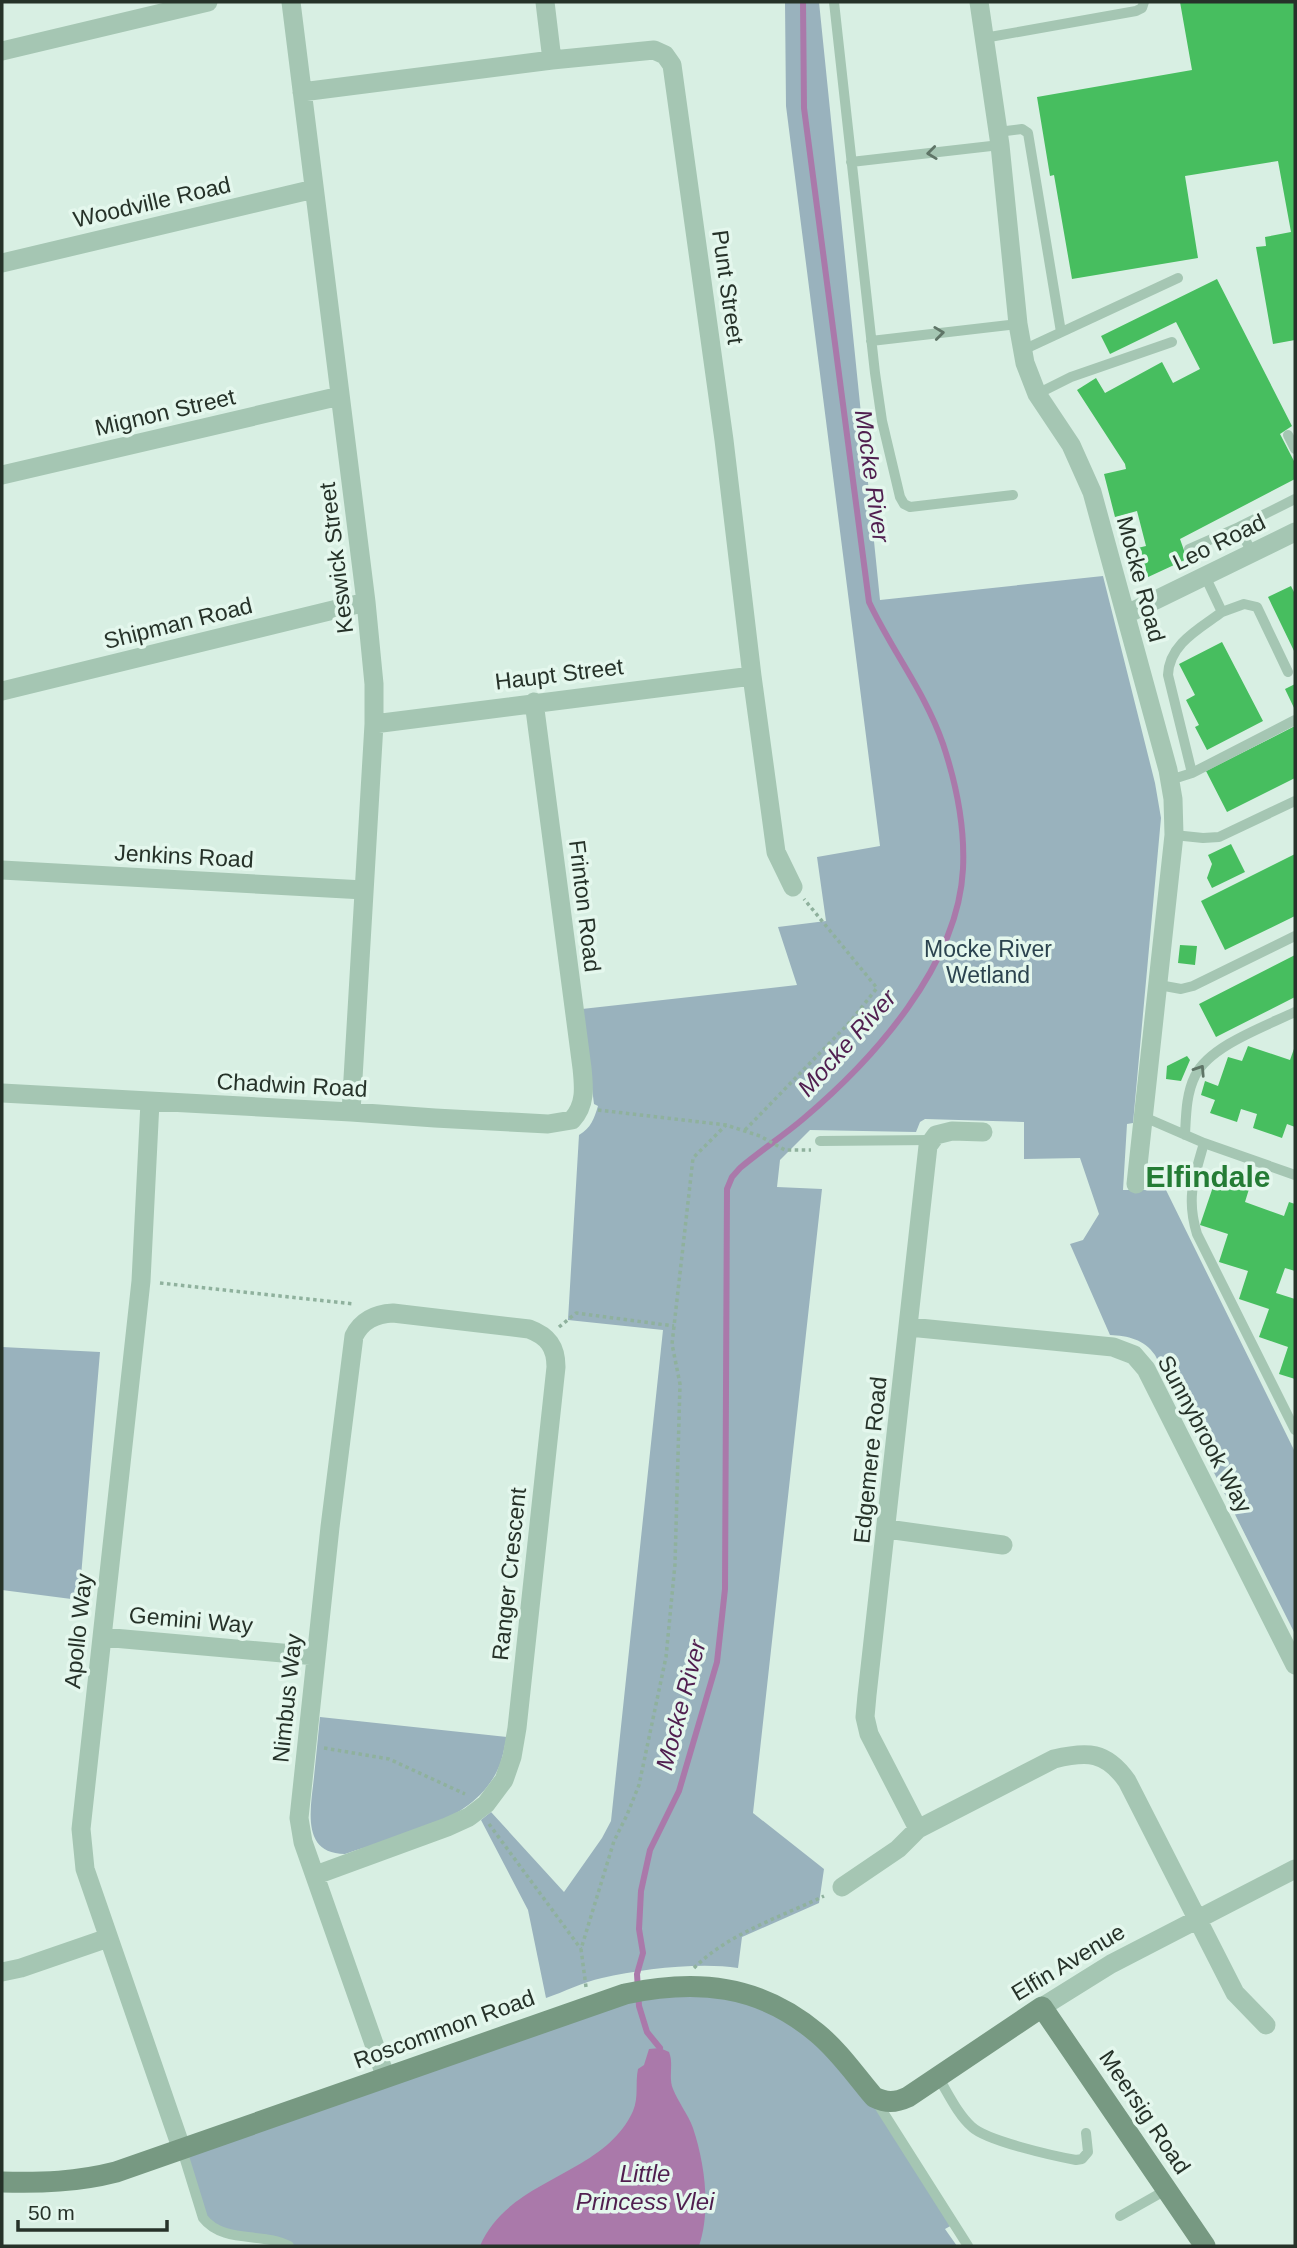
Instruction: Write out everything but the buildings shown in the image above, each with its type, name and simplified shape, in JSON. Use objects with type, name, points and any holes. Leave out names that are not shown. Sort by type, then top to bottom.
[{"type":"street","points":[[2,51],[208,2]]},
{"type":"street","name":"Keswick Street","points":[[291,2],[374,684],[374,724],[351,1112]]},
{"type":"street","points":[[545,2],[552,60]]},
{"type":"street","name":"Mocke Road","points":[[979,2],[999,138],[1018,324],[1029,378],[1070,445],[1087,480],[1127,614],[1170,780],[1174,835],[1136,1184]]},
{"type":"street","name":"Punt Street","points":[[302,92],[552,60],[654,50],[665,55],[672,65],[722,426],[776,852],[793,887]]},
{"type":"street","name":"Woodville Road","points":[[2,263],[314,189]]},
{"type":"street","name":"Mignon Street","points":[[2,475],[340,396]]},
{"type":"street","name":"Leo Road","points":[[1127,614],[1295,532]]},
{"type":"street","name":"Shipman Road","points":[[2,691],[366,602]]},
{"type":"street","name":"Haupt Street","points":[[374,724],[752,676]]},
{"type":"street","name":"Frinton Road","points":[[534,702],[582,1068],[584,1090],[579,1110]]},
{"type":"street","name":"Jenkins Road","points":[[2,870],[364,890]]},
{"type":"street","name":"Chadwin Road","points":[[2,1093],[548,1124],[572,1120],[579,1110]]},
{"type":"street","name":"Apollo Way","points":[[150,1102],[141,1281],[81,1829],[85,1870],[182,2150]]},
{"type":"street","points":[[931,1140],[936,1135],[951,1131],[983,1132]]},
{"type":"street","name":"Edgemere Road","points":[[918,1829],[869,1734],[865,1717],[931,1140]]},
{"type":"street","points":[[371,1317],[393,1313],[529,1329],[547,1338]]},
{"type":"street","name":"Nimbus Way","points":[[371,1317],[358,1329],[351,1354],[299,1818],[303,1842],[386,2078]]},
{"type":"street","name":"Sunnybrook Way","points":[[909,1327],[1113,1347],[1134,1354],[1146,1369],[1295,1665]]},
{"type":"street","name":"Ranger Crescent","points":[[316,1875],[447,1827],[482,1807],[504,1780],[512,1757],[517,1728],[556,1367],[556,1356],[547,1338]]},
{"type":"street","points":[[887,1529],[1003,1545]]},
{"type":"street","name":"Gemini Way","points":[[103,1637],[316,1656]]},
{"type":"street","points":[[842,1887],[898,1849],[918,1829],[1054,1759],[1078,1754],[1101,1756],[1118,1767],[1127,1781],[1235,1993],[1266,2025]]},
{"type":"street","name":"Elfin Avenue","points":[[874,2097],[883,2102],[900,2101],[1111,1964],[1295,1869]]},
{"type":"street","points":[[2,1972],[108,1938]]},
{"type":"street","name":"Roscommon Road","points":[[2,2182],[88,2179],[182,2150],[625,1994],[654,1988],[688,1985],[713,1987],[738,1991],[781,2008],[817,2033],[874,2097]]},
{"type":"street","name":"Meersig Road","points":[[1042,2007],[1205,2246]]},
{"type":"lane","points":[[834,2],[871,341],[882,421],[896,485],[904,504],[910,507],[1013,495]]},
{"type":"lane","points":[[984,37],[1136,11],[1142,8],[1144,2]]},
{"type":"lane","points":[[851,162],[999,138],[1022,129],[1028,133],[1060,332]]},
{"type":"lane","points":[[1023,349],[1178,278]]},
{"type":"lane","points":[[871,341],[1018,324]]},
{"type":"lane","points":[[1037,394],[1070,377],[1172,342]]},
{"type":"lane","points":[[1288,435],[1295,449]]},
{"type":"lane","points":[[1189,550],[1295,499]]},
{"type":"lane","points":[[1239,527],[1252,553]]},
{"type":"lane","points":[[1205,576],[1222,612]]},
{"type":"lane","points":[[1192,773],[1168,675],[1168,663],[1172,654],[1185,640],[1222,612],[1244,604],[1257,607],[1288,671]]},
{"type":"lane","points":[[1170,780],[1192,773],[1295,719]]},
{"type":"lane","points":[[1174,835],[1219,837],[1295,801]]},
{"type":"lane","points":[[1158,985],[1181,989],[1193,986],[1295,936]]},
{"type":"lane","points":[[1185,1135],[1189,1093],[1202,1063],[1226,1047],[1295,1012]]},
{"type":"lane","points":[[1144,1117],[1204,1143],[1295,1175]]},
{"type":"lane","points":[[820,1141],[931,1140]]},
{"type":"lane","points":[[1204,1143],[1190,1196],[1190,1208],[1197,1234],[1295,1430]]},
{"type":"lane","points":[[938,2077],[969,2124],[981,2132],[1021,2147],[1076,2160],[1082,2159],[1088,2152],[1086,2133]]},
{"type":"lane","points":[[874,2097],[968,2246]]},
{"type":"lane","points":[[182,2150],[203,2218],[208,2225],[224,2232],[289,2246]]},
{"type":"lane","points":[[1120,2216],[1166,2190]]},
{"type":"path","points":[[745,1130],[850,1022],[877,988],[793,887]]},
{"type":"path","points":[[579,1110],[726,1125],[760,1136],[790,1151],[810,1150],[820,1141]]},
{"type":"path","points":[[586,1987],[581,1949],[614,1841],[639,1785],[666,1657],[675,1564],[680,1384],[672,1344],[693,1158],[726,1125]]},
{"type":"path","points":[[141,1281],[359,1305],[371,1317]]},
{"type":"path","points":[[547,1338],[576,1313],[674,1326]]},
{"type":"path","points":[[307,1745],[389,1759],[482,1807],[581,1949]]},
{"type":"path","points":[[682,1969],[694,1968],[704,1958],[739,1936],[842,1887]]},
{"type":"green space","name":"Mocke River Wetland","points":[[785,2],[819,2],[880,600],[1103,576],[1155,783],[1161,818],[1133,1123],[1127,1124],[1123,1190],[1166,1190],[1295,1452],[1295,1634],[1155,1355],[1146,1345],[1135,1339],[1110,1335],[1070,1244],[1083,1240],[1099,1214],[1080,1158],[1024,1159],[1024,1122],[925,1119],[920,1122],[916,1132],[810,1130],[780,1160],[777,1187],[822,1189],[753,1813],[824,1869],[819,1903],[742,1937],[738,1968],[689,1966],[634,1972],[595,1980],[546,1998],[528,1910],[481,1820],[491,1812],[564,1892],[611,1821],[663,1330],[568,1320],[579,1135],[592,1123],[598,1106],[594,1104],[582,1009],[797,985],[778,927],[826,921],[817,857],[880,846],[786,106]]},
{"type":"green space","points":[[2,1347],[100,1352],[79,1600],[2,1590]]},
{"type":"green space","points":[[320,1717],[507,1737],[498,1769],[486,1788],[471,1803],[410,1834],[345,1854],[331,1852],[321,1846],[311,1827]]},
{"type":"green space","points":[[654,1988],[781,2008],[874,2097],[954,2224],[945,2229],[957,2246],[289,2246],[208,2225],[182,2150]]},
{"type":"water","name":"Little Princess Vlei","points":[[660,2048],[669,2052],[675,2094],[693,2128],[701,2157],[706,2202],[699,2246],[480,2246],[494,2223],[512,2205],[533,2190],[579,2165],[619,2133],[635,2106],[638,2069],[644,2065],[649,2049]]},
{"type":"waterway","name":"Mocke River","points":[[660,2048],[647,2032],[639,2006],[637,1974],[643,1953],[639,1929],[641,1891],[650,1850],[679,1791],[717,1662],[725,1589],[727,1189],[740,1168],[803,1119],[857,1069],[907,1008],[929,975],[946,941],[958,905],[963,869],[959,806],[943,744],[918,689],[869,602],[804,108],[803,2]]},
{"type":"district","name":"Elfindale","points":[[1208,1177]]}]
